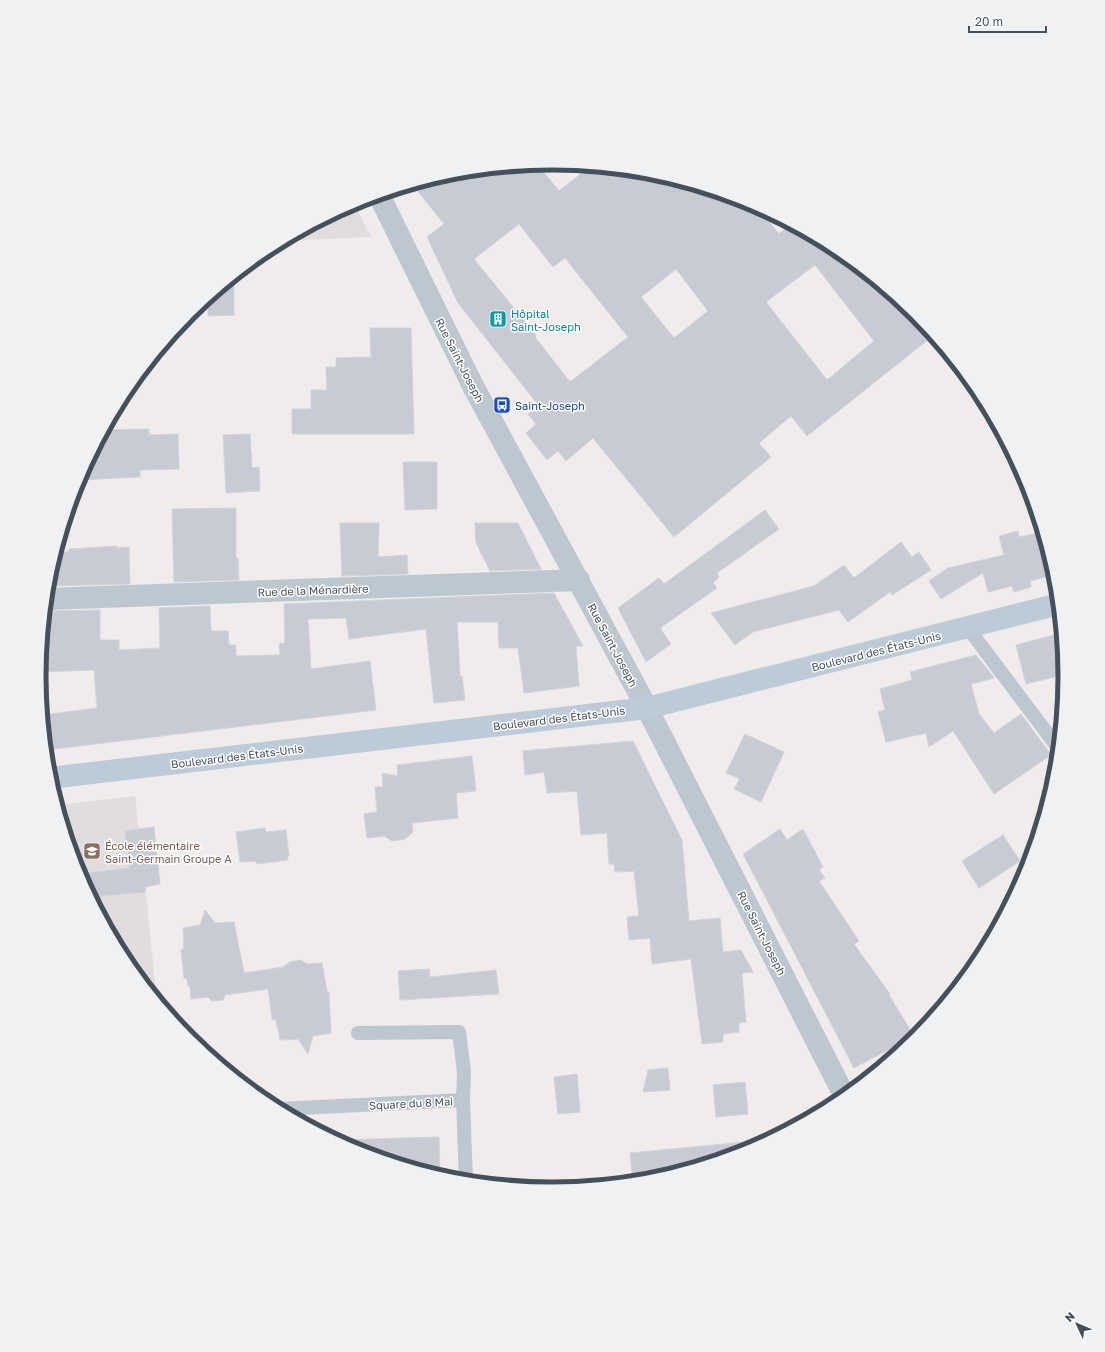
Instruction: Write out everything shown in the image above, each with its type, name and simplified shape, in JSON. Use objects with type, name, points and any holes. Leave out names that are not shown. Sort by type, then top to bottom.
[{"type":"street","name":"Rue Saint-Joseph","points":[[381,199],[472,386],[579,580],[647,708],[842,1091]]},
{"type":"street","name":"Rue de la Ménardière","points":[[52,599],[579,580]]},
{"type":"street","name":"Boulevard des États-Unis","points":[[56,777],[647,708],[1054,605]]},
{"type":"lane","points":[[968,628],[1055,743]]},
{"type":"lane","points":[[358,1033],[459,1032],[464,1072],[463,1100]]},
{"type":"lane","name":"Square du 8 Mai","points":[[289,1108],[463,1100],[466,1175]]},
{"type":"shaded area","points":[[357,209],[371,237],[294,240]]},
{"type":"shaded area","points":[[135,796],[156,990],[131,957],[98,900],[73,839],[62,804]]},
{"type":"building","points":[[542,170],[559,191],[585,171],[651,179],[715,196],[746,208],[764,216],[779,234],[787,227],[806,237],[861,274],[911,318],[930,338],[807,436],[791,416],[759,443],[771,457],[674,537],[593,438],[566,461],[558,451],[547,460],[526,433],[536,424],[528,414],[539,406],[458,303],[427,237],[444,224],[416,189],[454,179],[519,171]],"holes":[[[519,224],[553,267],[565,258],[628,337],[570,382],[535,337],[536,335],[474,259]],[[815,265],[874,341],[827,380],[766,302]],[[676,269],[708,311],[674,338],[641,297]]]},
{"type":"building","points":[[234,282],[234,315],[208,316],[208,305]]},
{"type":"building","points":[[370,328],[411,328],[414,434],[292,434],[292,409],[311,409],[311,390],[327,390],[326,367],[336,367],[336,358],[371,357]]},
{"type":"building","points":[[149,429],[149,435],[178,434],[179,469],[140,470],[140,477],[86,480],[98,452],[110,430]]},
{"type":"building","points":[[250,434],[252,468],[259,467],[260,491],[226,493],[223,435]]},
{"type":"building","points":[[403,462],[437,462],[437,509],[405,510]]},
{"type":"building","points":[[236,508],[236,558],[238,558],[239,580],[174,582],[172,509]]},
{"type":"building","points":[[765,510],[779,529],[717,573],[719,577],[713,583],[717,588],[660,628],[671,644],[646,662],[618,608],[659,578],[664,584]]},
{"type":"building","points":[[340,523],[379,523],[378,557],[407,555],[408,574],[342,576]]},
{"type":"building","points":[[475,523],[518,523],[541,569],[490,571],[476,543]]},
{"type":"building","points":[[1018,531],[1019,537],[1038,533],[1049,576],[1030,581],[1031,587],[1014,592],[1012,586],[988,592],[983,573],[941,599],[929,581],[948,568],[1004,555],[999,536]]},
{"type":"building","points":[[901,542],[912,557],[919,552],[931,570],[892,595],[890,592],[848,622],[839,610],[753,632],[735,645],[711,613],[814,586],[844,565],[854,578]]},
{"type":"building","points":[[117,546],[117,548],[129,547],[130,584],[54,586],[61,552],[69,552],[69,549]]},
{"type":"building","points":[[554,593],[583,646],[576,646],[579,686],[524,693],[518,648],[499,648],[498,622],[457,622],[460,676],[462,676],[465,700],[434,703],[426,629],[349,639],[346,618],[308,619],[311,669],[370,661],[376,710],[51,749],[47,714],[97,708],[94,670],[46,672],[50,611],[100,610],[100,640],[119,640],[119,650],[160,648],[159,608],[210,606],[211,631],[228,631],[229,645],[236,645],[236,656],[280,655],[279,644],[285,643],[284,604]]},
{"type":"building","points":[[1057,634],[1059,676],[1026,684],[1016,645]]},
{"type":"building","points":[[976,655],[994,678],[971,684],[979,714],[994,733],[1021,714],[1051,755],[994,794],[953,731],[929,747],[926,733],[886,742],[878,712],[885,710],[880,689],[912,680],[910,672]]},
{"type":"building","points":[[745,734],[784,752],[761,802],[734,789],[740,779],[726,773]]},
{"type":"building","points":[[633,741],[682,840],[689,921],[720,918],[723,952],[741,950],[753,972],[742,973],[746,1022],[739,1023],[739,1032],[723,1034],[723,1042],[702,1044],[691,959],[652,964],[650,938],[629,940],[627,917],[639,916],[634,871],[615,872],[614,864],[609,864],[607,833],[581,835],[577,791],[547,793],[544,772],[525,775],[523,751]]},
{"type":"building","points":[[472,756],[476,791],[456,793],[458,818],[412,823],[413,832],[405,839],[392,841],[384,836],[367,838],[364,814],[377,812],[375,787],[383,787],[382,773],[398,776],[397,765]]},
{"type":"building","points":[[154,827],[160,884],[145,887],[146,892],[96,897],[86,873],[130,868],[125,831]]},
{"type":"building","points":[[265,828],[266,832],[286,830],[289,856],[287,857],[288,860],[257,864],[255,861],[240,862],[236,832]]},
{"type":"building","points":[[780,829],[787,840],[803,829],[823,867],[819,870],[825,878],[819,881],[859,941],[854,944],[890,994],[889,995],[912,1033],[902,1043],[854,1068],[743,854]]},
{"type":"building","points":[[1003,835],[1020,861],[979,888],[962,861]]},
{"type":"building","points":[[205,910],[215,923],[234,922],[244,973],[283,967],[290,962],[301,960],[307,964],[322,963],[327,991],[329,992],[331,1033],[313,1036],[308,1054],[298,1039],[280,1040],[276,1020],[272,1019],[268,989],[225,995],[223,1000],[212,1001],[208,997],[191,999],[190,986],[188,986],[187,979],[184,978],[181,950],[184,948],[183,928],[200,925]]},
{"type":"building","points":[[429,969],[430,977],[496,970],[499,994],[400,1000],[398,971]]},
{"type":"building","points":[[668,1068],[670,1090],[643,1092],[648,1070]]},
{"type":"building","points":[[577,1074],[580,1112],[558,1114],[554,1077]]},
{"type":"building","points":[[745,1082],[748,1114],[716,1117],[713,1085]]},
{"type":"building","points":[[439,1137],[440,1170],[390,1156],[349,1140]]},
{"type":"building","points":[[745,1142],[745,1144],[715,1156],[684,1165],[632,1176],[630,1153]]},
{"type":"place","name":"Hôpital Saint-Joseph","points":[[498,319]]},
{"type":"place","name":"Saint-Joseph","points":[[502,405]]},
{"type":"place","name":"École élémentaire Saint-Germain Groupe A","points":[[92,851]]}]
